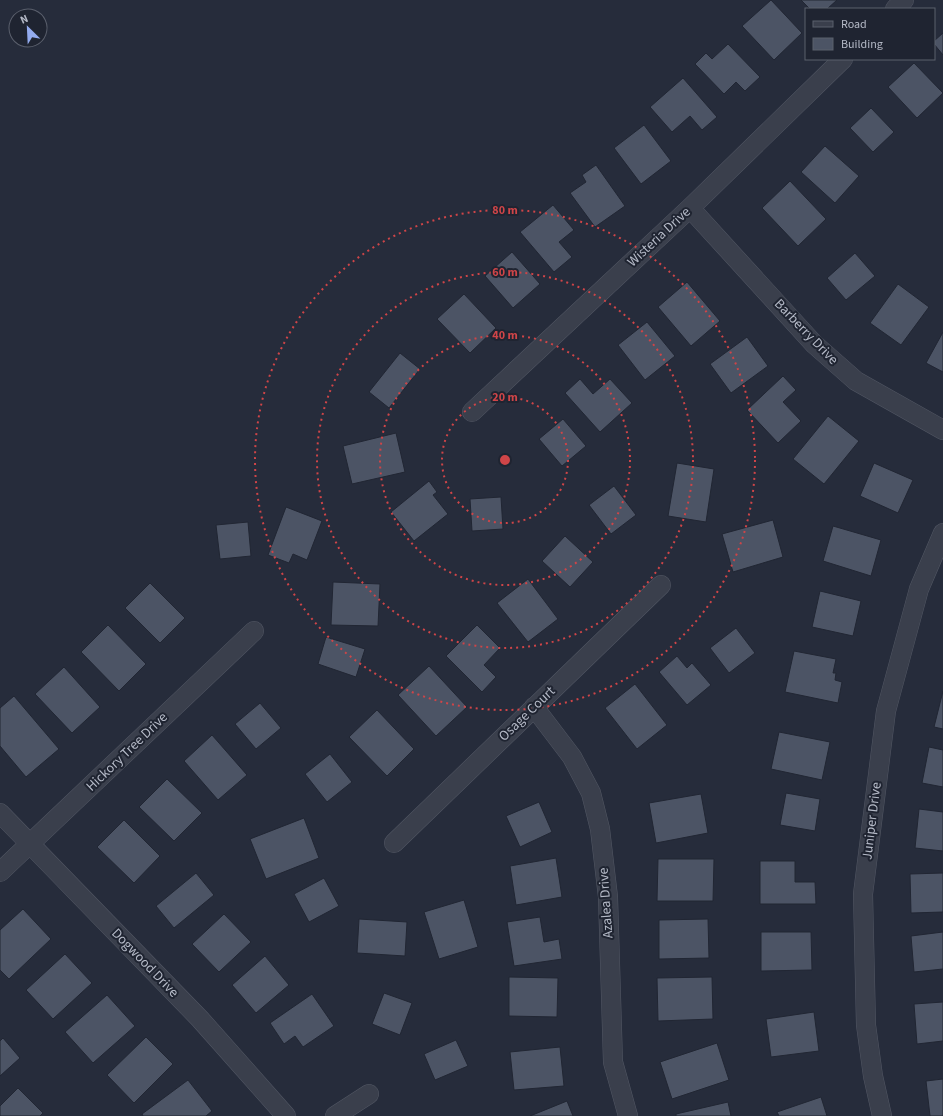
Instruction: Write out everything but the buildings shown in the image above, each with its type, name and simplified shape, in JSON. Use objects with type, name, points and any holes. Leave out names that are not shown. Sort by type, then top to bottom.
[{"type":"street","points":[[896,8],[904,0]]},
{"type":"street","name":"Wisteria Drive","points":[[472,412],[690,208],[842,60]]},
{"type":"street","name":"Barberry Drive","points":[[690,208],[814,344],[851,377],[943,430]]},
{"type":"street","name":"Juniper Drive","points":[[882,1116],[873,1076],[866,1025],[863,894],[886,711],[919,589],[943,534]]},
{"type":"street","name":"Osage Court","points":[[394,843],[661,585]]},
{"type":"street","name":"Hickory Tree Drive","points":[[0,872],[254,631]]},
{"type":"street","name":"Azalea Drive","points":[[534,707],[572,757],[591,793],[600,829],[608,897],[613,1062],[628,1116]]},
{"type":"street","name":"Dogwood Drive","points":[[0,813],[200,1019],[286,1116]]},
{"type":"street","points":[[335,1116],[370,1094]]}]
